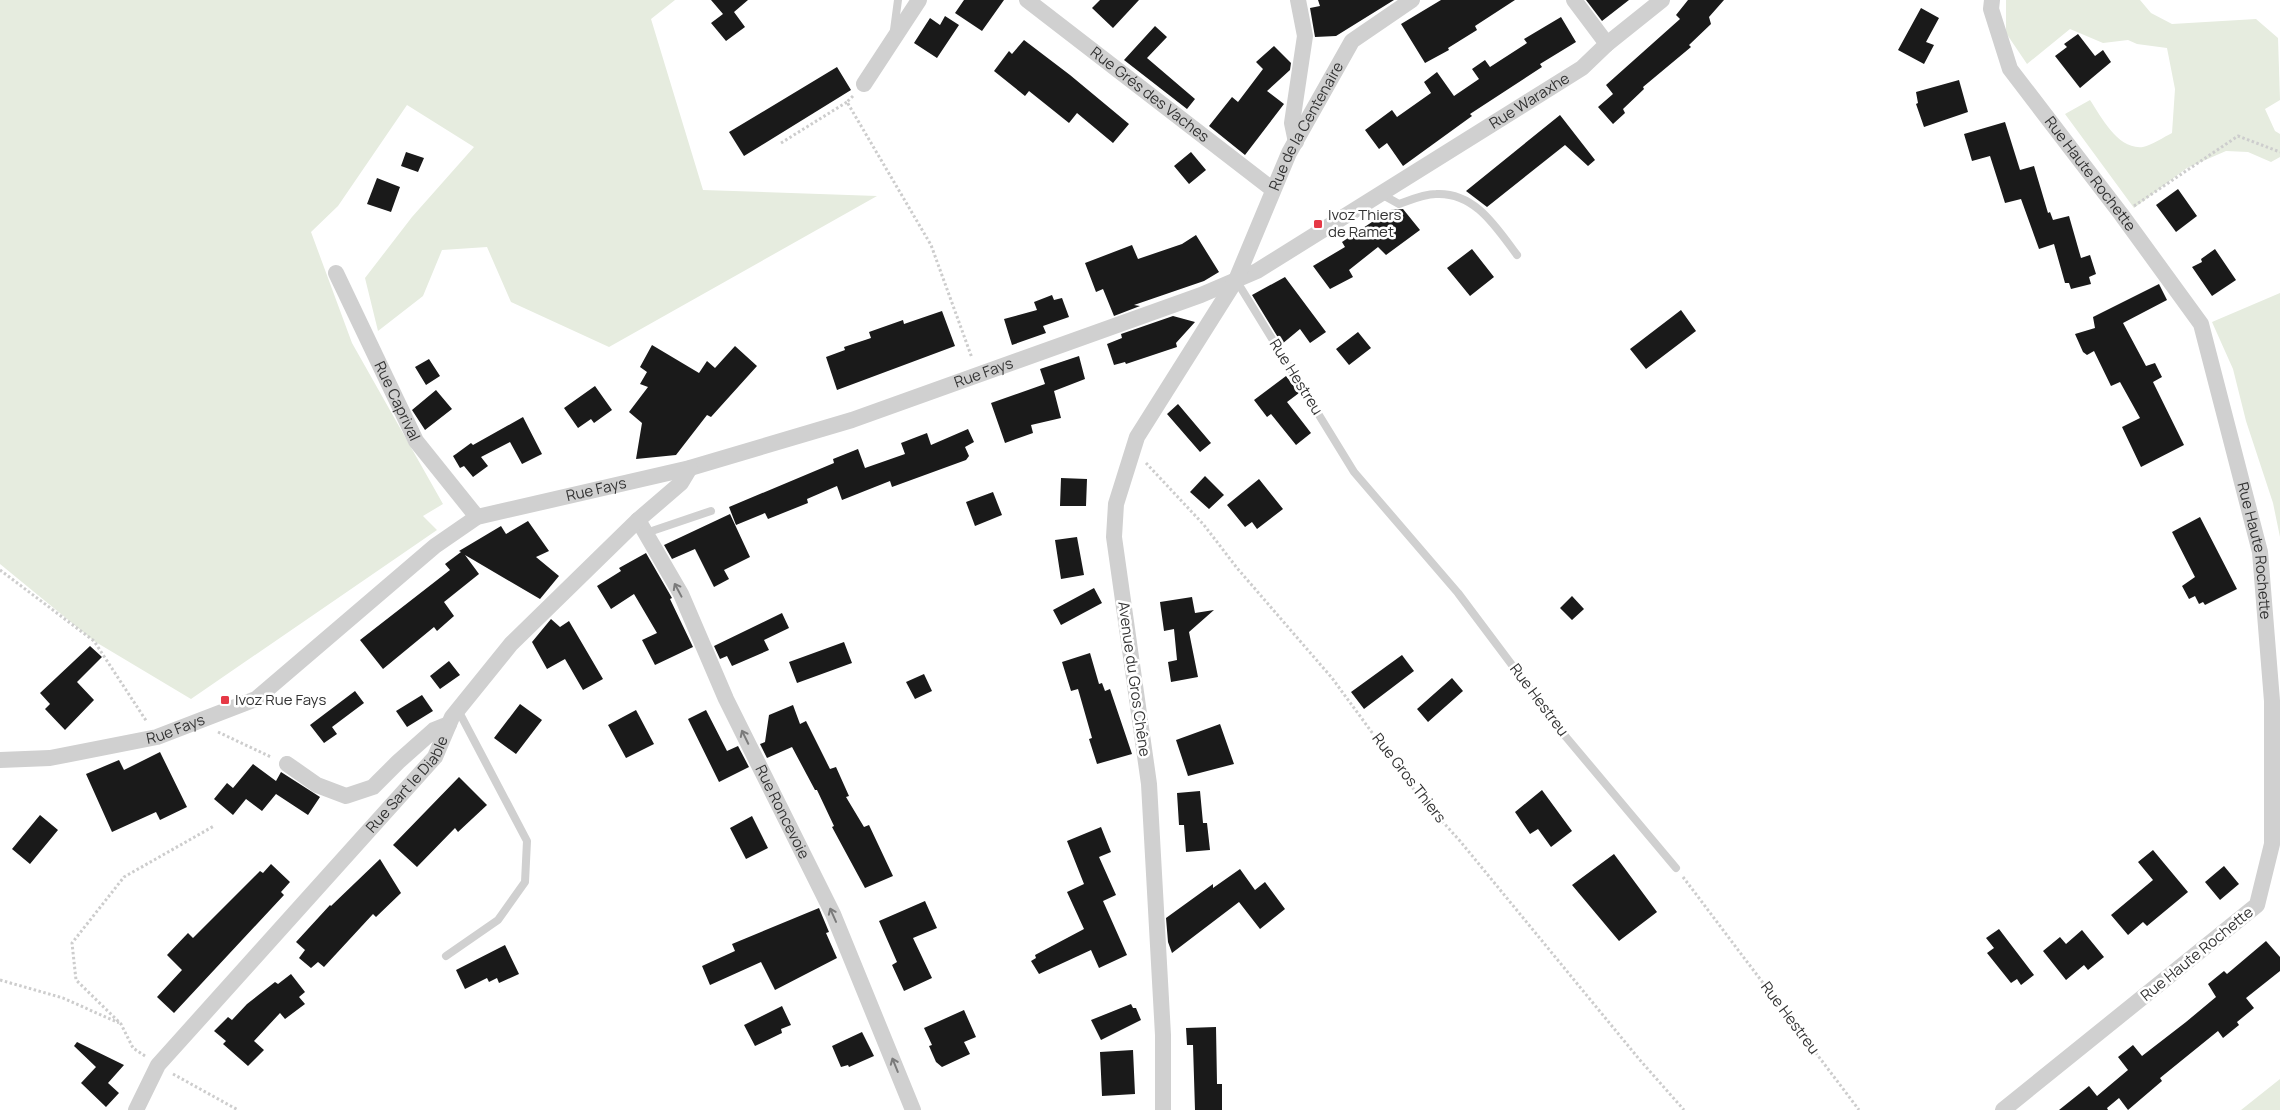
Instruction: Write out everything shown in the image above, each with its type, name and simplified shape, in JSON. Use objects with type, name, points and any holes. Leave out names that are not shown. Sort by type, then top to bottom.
[{"type":"street","points":[[864,84],[919,0]]},
{"type":"street","name":"Rue Grés des Vaches","points":[[1027,0],[1272,189]]},
{"type":"street","points":[[1296,142],[1292,123],[1305,36],[1298,0]]},
{"type":"street","name":"Rue de la Centenaire","points":[[1236,280],[1272,189],[1352,41],[1412,0]]},
{"type":"street","points":[[1574,0],[1607,44]]},
{"type":"street","name":"Rue Waraxhe","points":[[1236,280],[1257,271],[1582,68],[1607,44],[1662,0]]},
{"type":"street","name":"Rue Haute Rochette","points":[[1992,0],[1991,9],[2010,69],[2121,214],[2200,324],[2260,552],[2272,701],[2272,844],[2257,905],[2003,1110]]},
{"type":"street","name":"Rue Caprival","points":[[336,273],[416,441],[477,517]]},
{"type":"street","name":"Rue Fays","points":[[0,760],[50,758],[157,737],[256,699],[435,546],[477,517],[690,468],[852,420],[1236,280]]},
{"type":"street","name":"Avenue du Gros Chêne","points":[[1162,1110],[1163,1035],[1150,784],[1114,538],[1116,504],[1137,437],[1236,280]]},
{"type":"street","name":"Rue Sart le Diable","points":[[136,1110],[158,1065],[435,757],[454,717],[511,644],[642,527],[681,483],[690,468]]},
{"type":"street","name":"Rue Roncevoie","points":[[642,527],[681,594],[726,699],[833,914],[913,1110]]},
{"type":"street","points":[[287,764],[317,785],[346,796],[373,788],[398,762],[434,730],[454,717]]},
{"type":"lane","points":[[894,37],[898,0]]},
{"type":"lane","points":[[1384,191],[1398,204],[1434,194],[1455,194],[1474,205],[1494,224],[1517,255]]},
{"type":"lane","name":"Rue Hestreu","points":[[1236,280],[1354,472],[1458,593],[1566,736],[1676,868]]},
{"type":"lane","points":[[642,527],[711,511]]},
{"type":"lane","points":[[446,956],[498,920],[525,882],[527,850],[527,841],[454,717]]},
{"type":"path","points":[[781,143],[847,102],[864,84]]},
{"type":"path","points":[[847,102],[931,245],[978,375]]},
{"type":"path","points":[[2121,214],[2238,136],[2280,152]]},
{"type":"path","name":"Rue Gros Thiers","points":[[1132,448],[1204,525],[1237,568],[1332,678],[1416,791],[1460,841],[1639,1059],[1684,1110]]},
{"type":"path","points":[[0,570],[94,641],[157,737]]},
{"type":"path","points":[[206,719],[219,734],[287,764]]},
{"type":"path","points":[[214,826],[124,877],[72,943],[76,980],[120,1024],[132,1048],[158,1065],[238,1110]]},
{"type":"path","name":"Rue Hestreu","points":[[1676,868],[1858,1110]]},
{"type":"path","points":[[0,980],[63,998],[120,1024]]},
{"type":"shaded area","points":[[0,0],[675,0],[651,19],[703,190],[877,196],[609,347],[511,302],[487,247],[442,250],[423,296],[378,331],[365,278],[412,217],[474,147],[407,105],[338,206],[311,232],[352,343],[443,504],[423,516],[437,530],[191,699],[94,641],[0,564]]},
{"type":"shaded area","points":[[2006,0],[2140,0],[2151,13],[2172,24],[2256,19],[2278,38],[2280,100],[2265,109],[2275,131],[2280,134],[2280,157],[2271,162],[2248,152],[2226,151],[2187,168],[2134,208],[2065,114],[2090,100],[2105,124],[2118,138],[2134,147],[2147,146],[2172,133],[2175,89],[2167,48],[2137,44],[2128,40],[2103,43],[2070,29],[2027,64],[2006,33]]},
{"type":"shaded area","points":[[2280,293],[2280,537],[2273,503],[2246,421],[2233,369],[2212,322]]},
{"type":"shaded area","points":[[2280,1079],[2280,1110],[2241,1110]]},
{"type":"building","points":[[711,0],[748,0],[734,12],[745,27],[726,41],[711,23],[723,14]]},
{"type":"building","points":[[964,0],[1004,0],[982,31],[955,13]]},
{"type":"building","points":[[1100,0],[1139,0],[1113,28],[1092,8]]},
{"type":"building","points":[[1318,0],[1394,0],[1336,36],[1315,37],[1310,8],[1320,6]]},
{"type":"building","points":[[1441,0],[1515,0],[1475,26],[1477,30],[1448,48],[1449,50],[1425,63],[1401,24]]},
{"type":"building","points":[[1586,0],[1629,0],[1602,21]]},
{"type":"building","points":[[1688,0],[1724,0],[1709,17],[1711,24],[1689,45],[1691,47],[1643,87],[1644,89],[1623,109],[1625,113],[1613,124],[1598,107],[1613,94],[1606,85],[1680,19],[1676,15]]},
{"type":"building","points":[[1921,8],[1939,18],[1926,42],[1934,45],[1924,64],[1898,50]]},
{"type":"building","points":[[945,16],[959,25],[937,58],[914,43],[930,18],[940,25]]},
{"type":"building","points":[[1561,17],[1576,42],[1540,64],[1542,67],[1470,114],[1472,116],[1403,166],[1387,143],[1379,149],[1365,130],[1392,110],[1397,117],[1431,93],[1424,82],[1437,72],[1454,96],[1479,79],[1472,69],[1485,60],[1490,67],[1527,43],[1524,39]]},
{"type":"building","points":[[1155,26],[1167,37],[1147,58],[1195,99],[1187,109],[1124,60]]},
{"type":"building","points":[[2078,34],[2095,56],[2103,50],[2111,62],[2080,88],[2055,56],[2067,47],[2064,44]]},
{"type":"building","points":[[1024,40],[1129,124],[1113,143],[1077,113],[1069,123],[1029,91],[1025,96],[994,71],[1009,51],[1012,54]]},
{"type":"building","points":[[1274,46],[1291,63],[1290,70],[1267,91],[1284,104],[1245,155],[1209,126],[1232,97],[1238,102],[1263,69],[1256,62]]},
{"type":"building","points":[[837,67],[851,90],[744,156],[729,132]]},
{"type":"building","points":[[1959,80],[1968,112],[1924,127],[1916,104],[1918,103],[1916,92]]},
{"type":"building","points":[[1560,115],[1595,160],[1588,166],[1565,145],[1487,207],[1466,191]]},
{"type":"building","points":[[2005,122],[2020,170],[2034,166],[2048,213],[2050,212],[2053,220],[2069,216],[2081,258],[2090,255],[2096,274],[2089,277],[2091,284],[2071,289],[2069,283],[2065,283],[2054,244],[2039,249],[2021,199],[2005,203],[1990,156],[1972,161],[1964,134]]},
{"type":"building","points":[[406,152],[424,158],[418,172],[401,166]]},
{"type":"building","points":[[1191,152],[1206,170],[1189,184],[1174,166]]},
{"type":"building","points":[[377,178],[400,187],[391,212],[367,204]]},
{"type":"building","points":[[2178,189],[2197,216],[2176,232],[2156,205]]},
{"type":"building","points":[[1403,209],[1420,230],[1386,255],[1378,247],[1349,270],[1353,277],[1330,289],[1313,266],[1345,247],[1342,242],[1390,210]]},
{"type":"building","points":[[1196,235],[1219,272],[1204,281],[1134,305],[1140,306],[1114,316],[1103,289],[1096,292],[1085,263],[1132,245],[1138,259],[1182,244]]},
{"type":"building","points":[[1472,249],[1494,277],[1470,296],[1447,268]]},
{"type":"building","points":[[2215,249],[2236,280],[2212,296],[2192,267],[2202,262],[2201,259]]},
{"type":"building","points":[[1285,277],[1326,332],[1310,343],[1300,329],[1282,344],[1252,295]]},
{"type":"building","points":[[2159,284],[2167,300],[2123,323],[2146,366],[2155,363],[2162,377],[2153,382],[2184,445],[2141,467],[2122,427],[2140,418],[2120,382],[2111,386],[2094,351],[2087,355],[2083,352],[2075,334],[2095,328],[2093,317]]},
{"type":"building","points":[[1052,295],[1054,300],[1062,298],[1069,317],[1043,326],[1046,333],[1012,345],[1004,319],[1037,310],[1034,302]]},
{"type":"building","points":[[1681,310],[1696,331],[1646,369],[1630,349]]},
{"type":"building","points":[[942,311],[955,346],[837,390],[826,357],[845,350],[844,347],[871,338],[869,332],[903,320],[904,324]]},
{"type":"building","points":[[1173,316],[1195,322],[1176,343],[1177,347],[1126,364],[1125,362],[1114,365],[1107,344],[1122,338],[1121,334]]},
{"type":"building","points":[[1358,332],[1371,348],[1349,365],[1336,349]]},
{"type":"building","points":[[652,345],[699,373],[707,361],[715,368],[735,346],[757,366],[711,417],[707,415],[676,455],[636,459],[642,423],[629,412],[648,387],[640,384],[647,372],[640,367]]},
{"type":"building","points":[[1079,356],[1085,379],[1054,391],[1061,418],[1031,425],[1033,433],[1005,443],[991,403],[1045,384],[1040,369]]},
{"type":"building","points":[[429,359],[440,376],[426,385],[415,367]]},
{"type":"building","points":[[1286,376],[1299,393],[1287,402],[1311,433],[1296,445],[1271,414],[1267,417],[1254,400]]},
{"type":"building","points":[[595,386],[612,410],[594,423],[591,419],[578,428],[564,408]]},
{"type":"building","points":[[436,390],[452,409],[425,430],[412,410]]},
{"type":"building","points":[[1178,404],[1211,443],[1200,452],[1167,414]]},
{"type":"building","points":[[523,417],[542,454],[522,464],[510,442],[481,457],[488,466],[473,477],[464,466],[460,468],[453,456],[471,443],[473,445]]},
{"type":"building","points":[[968,429],[974,442],[965,447],[969,456],[966,460],[892,487],[890,481],[842,500],[837,486],[807,499],[808,503],[768,519],[765,513],[736,525],[729,507],[834,463],[833,459],[858,449],[865,468],[905,454],[901,443],[927,433],[931,445]]},
{"type":"building","points":[[1205,476],[1224,495],[1209,509],[1190,492]]},
{"type":"building","points":[[1061,478],[1087,479],[1086,506],[1060,506]]},
{"type":"building","points":[[1259,479],[1283,509],[1257,529],[1252,522],[1245,527],[1227,505]]},
{"type":"building","points":[[993,492],[1002,515],[975,526],[966,502]]},
{"type":"building","points":[[730,514],[750,557],[724,570],[729,579],[714,587],[695,549],[672,559],[664,545]]},
{"type":"building","points":[[2200,517],[2237,589],[2205,605],[2203,602],[2199,604],[2195,596],[2189,599],[2182,586],[2195,577],[2172,532]]},
{"type":"building","points":[[528,521],[549,551],[536,557],[559,576],[540,599],[465,555],[479,574],[444,602],[454,616],[437,631],[434,627],[383,669],[360,640],[450,570],[445,564],[461,552],[459,551],[501,526],[506,534]]},
{"type":"building","points":[[1077,537],[1084,575],[1061,579],[1055,540]]},
{"type":"building","points":[[646,553],[672,598],[670,599],[693,647],[655,665],[642,640],[657,633],[634,594],[611,609],[597,586],[621,571],[619,568]]},
{"type":"building","points":[[1094,588],[1102,603],[1061,625],[1053,610]]},
{"type":"building","points":[[1572,596],[1584,609],[1572,620],[1560,608]]},
{"type":"building","points":[[1192,597],[1195,613],[1214,610],[1189,632],[1198,677],[1171,682],[1168,662],[1177,660],[1174,629],[1164,631],[1160,602]]},
{"type":"building","points":[[782,613],[789,628],[764,640],[769,650],[732,666],[727,656],[720,659],[714,646]]},
{"type":"building","points":[[551,619],[560,627],[569,621],[603,679],[583,690],[565,659],[547,669],[532,642]]},
{"type":"building","points":[[844,642],[852,663],[797,683],[789,662]]},
{"type":"building","points":[[90,646],[102,657],[77,682],[94,700],[65,730],[45,709],[50,704],[40,693]]},
{"type":"building","points":[[1090,653],[1099,684],[1102,683],[1105,691],[1110,689],[1132,754],[1097,764],[1089,739],[1092,738],[1078,689],[1071,691],[1062,662]]},
{"type":"building","points":[[1402,655],[1414,671],[1364,709],[1351,692]]},
{"type":"building","points":[[449,661],[460,675],[440,689],[430,676]]},
{"type":"building","points":[[924,674],[932,691],[915,699],[906,682]]},
{"type":"building","points":[[1452,678],[1463,691],[1428,722],[1417,709]]},
{"type":"building","points":[[355,691],[364,703],[332,727],[337,734],[324,743],[310,725]]},
{"type":"building","points":[[422,695],[433,711],[407,727],[396,711]]},
{"type":"building","points":[[520,704],[542,720],[516,754],[494,738]]},
{"type":"building","points":[[793,705],[800,724],[806,721],[830,769],[836,767],[849,796],[846,797],[864,827],[869,825],[893,876],[865,888],[832,827],[834,826],[817,790],[815,790],[792,747],[767,758],[760,744],[765,742],[769,715]]},
{"type":"building","points":[[636,710],[654,744],[626,758],[608,725]]},
{"type":"building","points":[[706,710],[727,751],[738,746],[749,767],[719,782],[688,719]]},
{"type":"building","points":[[1220,724],[1234,764],[1188,776],[1176,740]]},
{"type":"building","points":[[160,752],[187,807],[160,820],[156,812],[112,832],[86,774],[119,760],[124,770]]},
{"type":"building","points":[[253,764],[276,781],[281,772],[320,797],[308,815],[276,794],[262,811],[246,799],[233,815],[214,799],[227,783],[233,788]]},
{"type":"building","points":[[459,777],[487,805],[458,832],[455,828],[417,867],[393,845]]},
{"type":"building","points":[[1542,790],[1572,831],[1551,847],[1538,829],[1530,834],[1515,812]]},
{"type":"building","points":[[1200,791],[1203,823],[1207,823],[1210,850],[1186,852],[1184,825],[1179,825],[1177,793]]},
{"type":"building","points":[[40,815],[58,830],[30,864],[12,849]]},
{"type":"building","points":[[752,816],[768,848],[746,859],[730,828]]},
{"type":"building","points":[[1101,827],[1111,852],[1099,857],[1116,895],[1103,901],[1127,955],[1099,968],[1091,950],[1039,974],[1031,961],[1036,958],[1035,955],[1084,929],[1067,892],[1084,884],[1067,841]]},
{"type":"building","points":[[2153,850],[2188,892],[2147,926],[2143,922],[2128,935],[2111,915],[2153,880],[2138,862]]},
{"type":"building","points":[[1614,854],[1657,912],[1619,941],[1572,885]]},
{"type":"building","points":[[380,859],[401,893],[376,917],[373,914],[324,967],[318,962],[311,968],[299,958],[305,950],[296,942],[330,905]]},
{"type":"building","points":[[271,864],[290,882],[281,892],[284,895],[174,1013],[157,997],[182,970],[167,955],[188,933],[193,938],[260,871],[263,873]]},
{"type":"building","points":[[2224,866],[2239,884],[2220,900],[2205,882]]},
{"type":"building","points":[[1240,869],[1255,890],[1265,882],[1285,909],[1260,929],[1239,902],[1172,953],[1168,942],[1166,918],[1213,884],[1213,888]]},
{"type":"building","points":[[925,901],[937,928],[913,938],[932,978],[904,991],[892,965],[897,962],[879,921]]},
{"type":"building","points":[[819,908],[829,932],[826,933],[837,958],[775,990],[761,962],[710,985],[702,966],[735,951],[732,944]]},
{"type":"building","points":[[1999,929],[2034,975],[2021,985],[2017,979],[2011,983],[1987,953],[1994,948],[1986,938]]},
{"type":"building","points":[[2082,930],[2104,957],[2088,970],[2084,965],[2066,980],[2043,951],[2060,937],[2066,944]]},
{"type":"building","points":[[2266,941],[2280,957],[2280,971],[2246,998],[2254,1008],[2237,1022],[2239,1025],[2223,1038],[2218,1031],[2160,1078],[2162,1081],[2128,1110],[2119,1098],[2107,1108],[2108,1110],[2059,1110],[2089,1086],[2097,1096],[2128,1070],[2118,1057],[2133,1045],[2142,1056],[2186,1022],[2216,997],[2208,984],[2224,971],[2227,974]]},
{"type":"building","points":[[505,945],[519,974],[499,983],[497,978],[489,982],[487,978],[465,989],[456,970]]},
{"type":"building","points":[[291,974],[305,992],[299,997],[305,1004],[285,1019],[280,1013],[254,1041],[264,1050],[248,1066],[223,1044],[226,1041],[214,1031],[228,1017],[232,1020],[247,1004],[275,982],[278,984]]},
{"type":"building","points":[[1131,1004],[1133,1008],[1136,1008],[1141,1020],[1101,1040],[1091,1020]]},
{"type":"building","points":[[782,1006],[791,1025],[781,1029],[782,1033],[755,1046],[744,1025]]},
{"type":"building","points":[[964,1010],[976,1037],[964,1042],[970,1054],[942,1067],[936,1062],[929,1046],[932,1045],[924,1028]]},
{"type":"building","points":[[1216,1027],[1217,1084],[1222,1084],[1222,1110],[1195,1110],[1193,1045],[1187,1045],[1186,1028]]},
{"type":"building","points":[[862,1032],[874,1056],[849,1067],[848,1065],[841,1067],[832,1046]]},
{"type":"building","points":[[77,1042],[124,1065],[108,1083],[119,1093],[106,1107],[81,1083],[96,1067],[74,1046]]},
{"type":"building","points":[[1133,1050],[1135,1094],[1102,1096],[1100,1052]]},
{"type":"place","name":"Ivoz Thiers de Ramet","points":[[1318,224]]},
{"type":"place","name":"Ivoz Rue Fays","points":[[225,700]]}]
